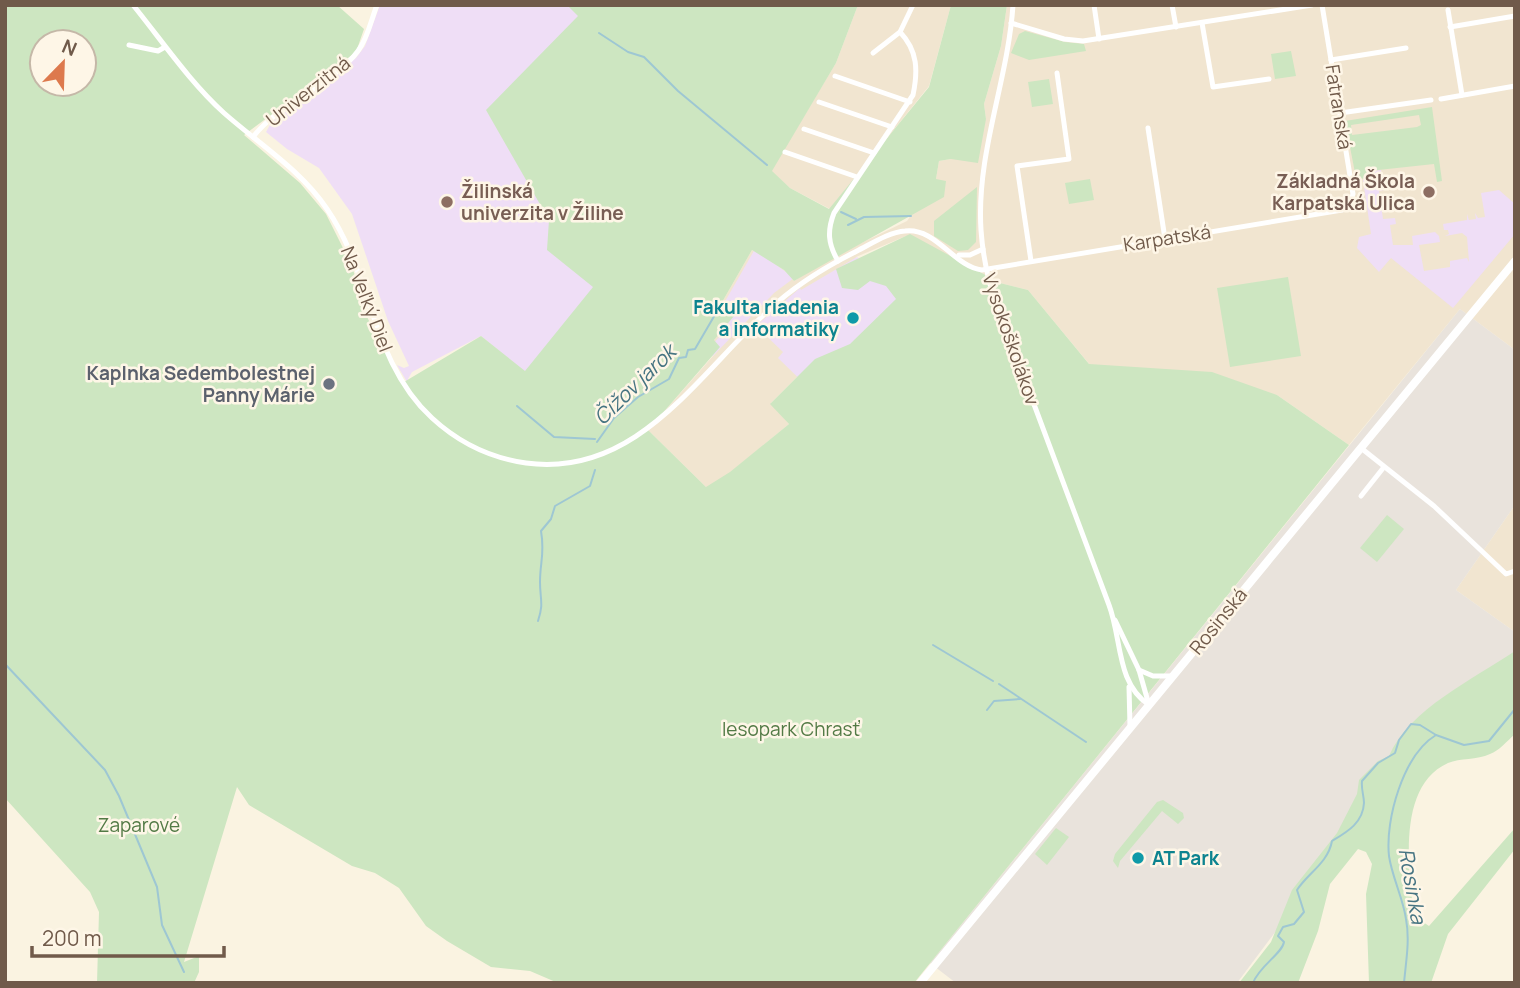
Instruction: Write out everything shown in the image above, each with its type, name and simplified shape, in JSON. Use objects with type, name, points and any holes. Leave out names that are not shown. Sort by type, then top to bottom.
[{"type":"street","name":"Na Veľký Diel","points":[[133,5],[207,96],[305,182],[332,216],[354,258],[388,355],[419,404],[444,429],[466,443],[516,461],[571,463],[606,453],[628,442],[678,404],[780,299],[838,261],[893,234],[908,230],[923,234],[976,269],[986,269]]},
{"type":"street","name":"Univerzitná","points":[[253,137],[268,121],[341,68],[358,52],[377,5]]},
{"type":"street","points":[[873,53],[900,32],[913,5]]},
{"type":"street","name":"Vysokoškolákov","points":[[1013,5],[1012,23],[983,167],[981,203],[986,269],[1004,330],[1115,619],[1139,670],[1149,705]]},
{"type":"street","points":[[1094,5],[1099,39]]},
{"type":"street","points":[[1172,5],[1176,27]]},
{"type":"street","points":[[1012,23],[1074,41],[1312,5]]},
{"type":"street","name":"Fatranská","points":[[1322,5],[1353,194],[1347,207]]},
{"type":"street","points":[[1448,10],[1462,95]]},
{"type":"street","points":[[1450,27],[1515,16]]},
{"type":"street","points":[[1202,23],[1213,87],[1269,79]]},
{"type":"street","points":[[838,261],[829,240],[828,227],[834,213],[909,102],[915,83],[916,62],[911,46],[900,32]]},
{"type":"street","points":[[129,45],[158,51],[165,47]]},
{"type":"street","points":[[1331,60],[1406,48]]},
{"type":"street","points":[[1031,261],[1017,166],[1069,159],[1057,73]]},
{"type":"street","points":[[835,76],[909,102]]},
{"type":"street","points":[[1441,99],[1515,86]]},
{"type":"street","points":[[1340,113],[1431,100]]},
{"type":"street","points":[[819,102],[892,127]]},
{"type":"street","points":[[1148,128],[1165,239]]},
{"type":"street","points":[[804,129],[874,153]]},
{"type":"street","points":[[785,152],[858,177]]},
{"type":"street","name":"Karpatská","points":[[986,269],[1337,212],[1347,207]]},
{"type":"street","points":[[956,255],[970,255],[983,249]]},
{"type":"street","name":"Rosinská","points":[[921,982],[1515,261]]},
{"type":"street","points":[[1361,448],[1512,573]]},
{"type":"street","points":[[1361,496],[1384,467]]},
{"type":"street","name":"Vysokoškolákov","points":[[1115,619],[1129,687],[1129,729]]},
{"type":"street","points":[[1139,670],[1153,676],[1173,676]]},
{"type":"street","points":[[1129,687],[1149,705]]},
{"type":"shaded area","name":"Žilinská univerzita v Žiline","points":[[380,5],[581,5],[625,272],[525,372],[481,336],[412,372],[408,379],[410,387],[397,365],[404,368],[409,366],[388,321],[352,214],[319,168],[287,149],[266,132],[271,123],[356,58],[365,46]]},
{"type":"shaded area","points":[[858,5],[951,5],[929,86],[830,209],[790,188],[771,171],[836,63]]},
{"type":"shaded area","points":[[1007,5],[1515,5],[1515,350],[1460,309],[1349,445],[1277,395],[1090,365],[1028,290],[1000,283],[906,236],[856,257],[815,359],[771,403],[789,424],[709,490],[648,430],[720,348],[714,341],[721,304],[752,250],[784,270],[794,281],[828,259],[907,221],[936,179],[939,161],[951,159],[986,119],[984,104],[1001,46]]},
{"type":"shaded area","points":[[1381,170],[1384,190],[1379,191],[1383,219],[1395,218],[1396,224],[1390,225],[1393,245],[1413,245],[1412,236],[1435,232],[1439,236],[1440,242],[1419,245],[1424,271],[1450,267],[1450,261],[1467,258],[1469,262],[1467,237],[1462,233],[1445,236],[1449,234],[1448,230],[1444,230],[1443,224],[1467,220],[1467,214],[1469,220],[1476,219],[1475,213],[1478,218],[1485,217],[1481,193],[1499,190],[1515,204],[1515,234],[1453,308],[1391,258],[1379,272],[1357,248],[1359,237],[1371,234],[1363,180],[1368,172]]},
{"type":"shaded area","points":[[755,249],[794,278],[774,293],[713,356],[707,351],[726,329],[715,319]]},
{"type":"shaded area","points":[[857,257],[907,305],[817,396],[778,358],[783,352],[756,326],[800,288],[801,290]]},
{"type":"shaded area","points":[[1460,309],[1515,350],[1515,505],[1456,590],[1515,632],[1515,653],[1432,723],[1237,983],[956,983],[930,963]]},
{"type":"shaded area","points":[[1515,505],[1515,632],[1456,590]]},
{"type":"green space","name":"lesopark Chrasť","points":[[5,5],[337,5],[364,29],[356,52],[244,135],[300,183],[326,214],[352,266],[368,319],[404,382],[481,336],[525,371],[593,287],[547,250],[549,220],[486,110],[578,16],[567,5],[858,5],[836,63],[772,171],[790,188],[829,209],[929,87],[951,5],[1007,5],[1001,46],[984,104],[986,119],[978,163],[951,159],[939,161],[936,179],[946,181],[944,197],[794,281],[784,270],[752,250],[721,304],[734,316],[714,340],[720,347],[648,430],[706,487],[730,472],[789,424],[770,404],[815,359],[850,344],[896,299],[886,286],[870,281],[858,290],[842,288],[836,269],[910,234],[1000,283],[1028,290],[1089,364],[1212,372],[1277,395],[1349,445],[914,983],[558,983],[530,971],[491,967],[426,926],[399,888],[375,873],[352,866],[249,805],[237,787],[184,962],[199,956],[199,972],[194,983],[97,983],[99,912],[90,892],[5,798]]},
{"type":"green space","points":[[1025,31],[1065,42],[1084,44],[1086,51],[1029,60],[1011,53],[1019,34]]},
{"type":"green space","points":[[1291,51],[1296,76],[1275,79],[1271,54]]},
{"type":"green space","points":[[1049,79],[1053,104],[1032,107],[1028,82]]},
{"type":"green space","points":[[1432,107],[1442,181],[1437,182],[1434,164],[1369,171],[1365,179],[1356,178],[1345,121]],"holes":[[[1419,115],[1421,125],[1352,135],[1351,125]]]},
{"type":"green space","points":[[1090,179],[1094,200],[1069,204],[1065,183]]},
{"type":"green space","points":[[977,187],[976,242],[968,250],[958,251],[934,236],[934,221]]},
{"type":"green space","points":[[1288,277],[1301,356],[1230,367],[1217,288]]},
{"type":"green space","points":[[1387,515],[1404,529],[1377,562],[1360,548]]},
{"type":"green space","points":[[1515,651],[1515,734],[1493,753],[1448,763],[1431,774],[1420,790],[1413,810],[1409,854],[1414,916],[1429,926],[1515,828],[1515,849],[1448,934],[1431,983],[1369,983],[1366,894],[1372,864],[1366,852],[1358,849],[1330,884],[1318,931],[1298,983],[1239,983],[1271,942],[1292,890],[1337,833],[1357,794],[1359,780],[1378,761],[1389,756],[1398,739],[1427,710],[1444,696]]},
{"type":"green space","points":[[1163,800],[1183,813],[1184,818],[1178,824],[1162,811],[1120,861],[1118,868],[1113,861],[1115,854],[1157,802]]},
{"type":"green space","points":[[1056,828],[1069,837],[1047,865],[1035,854]]},
{"type":"waterway","points":[[599,33],[628,52],[644,57],[678,91],[767,165]]},
{"type":"waterway","points":[[841,212],[856,219]]},
{"type":"waterway","name":"Čížov jarok","points":[[848,225],[864,217],[911,216]]},
{"type":"waterway","name":"Čížov jarok","points":[[597,442],[614,418],[638,397],[669,379],[679,358],[686,357],[688,350],[695,349],[716,313]]},
{"type":"waterway","points":[[517,406],[554,437],[595,439]]},
{"type":"waterway","name":"Čížov jarok","points":[[538,621],[541,605],[541,531],[551,519],[555,506],[590,486],[595,470]]},
{"type":"waterway","points":[[933,645],[993,681]]},
{"type":"waterway","points":[[5,664],[105,770],[119,796],[157,887],[162,925],[184,972]]},
{"type":"waterway","points":[[999,684],[1086,742]]},
{"type":"waterway","points":[[987,710],[994,701],[1020,699]]},
{"type":"waterway","name":"Rosinka","points":[[1404,983],[1407,927],[1389,856],[1390,825],[1399,790],[1414,757],[1424,744],[1436,735],[1464,745],[1489,741],[1515,709]]},
{"type":"waterway","points":[[1253,983],[1282,947],[1284,942],[1278,936],[1283,927],[1294,924],[1304,912],[1297,890],[1322,862],[1332,841],[1348,830],[1361,816],[1364,803],[1362,781],[1378,763],[1395,753],[1399,740],[1411,724],[1420,725],[1436,735]]},
{"type":"place","name":"Základná Škola Karpatská Ulica","points":[[1429,192]]},
{"type":"place","name":"Žilinská univerzita v Žiline","points":[[447,202]]},
{"type":"place","name":"Fakulta riadenia a informatiky","points":[[853,318]]},
{"type":"place","name":"Kaplnka Sedembolestnej Panny Márie","points":[[329,384]]},
{"type":"place","name":"AT Park","points":[[1138,858]]},
{"type":"park label","name":"Zaparové","points":[[139,825]]}]
